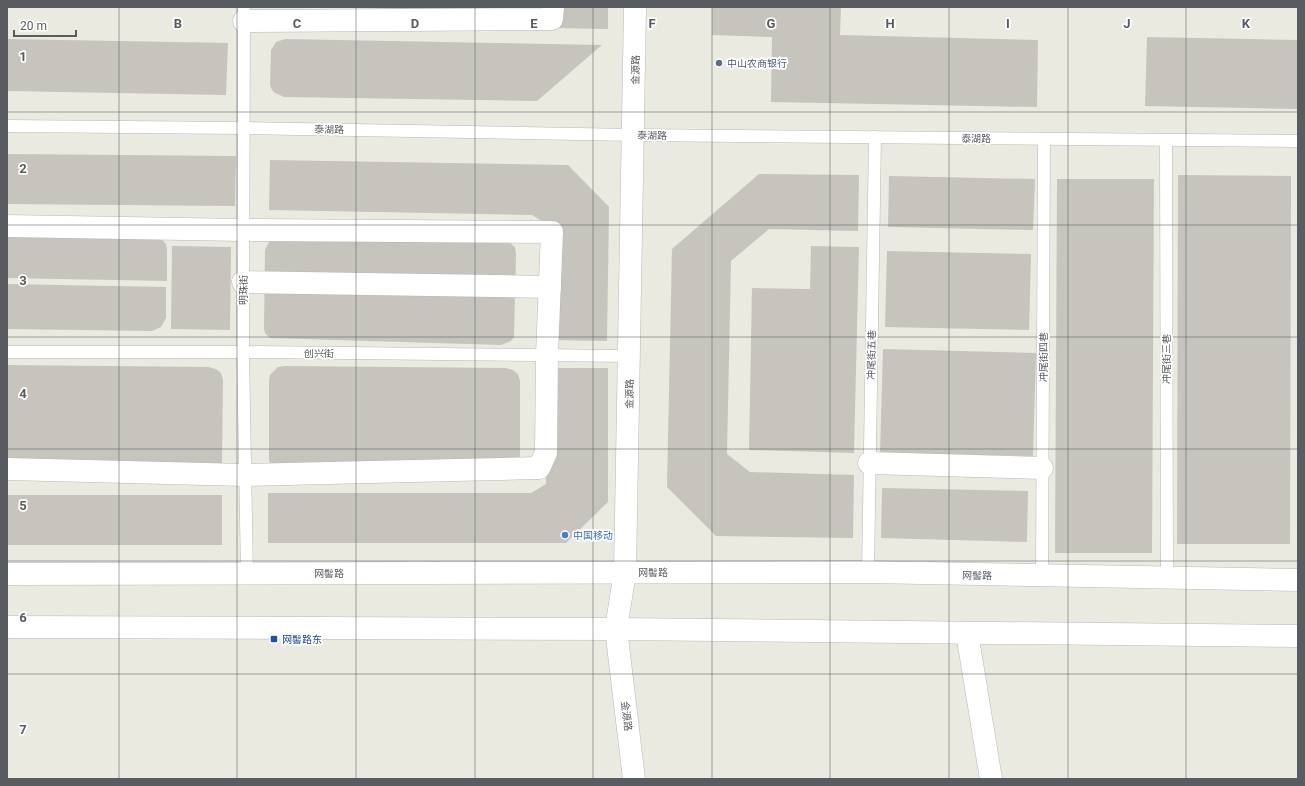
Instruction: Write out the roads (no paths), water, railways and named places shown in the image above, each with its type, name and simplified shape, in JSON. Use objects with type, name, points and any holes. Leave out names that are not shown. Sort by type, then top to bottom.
[{"type":"street","points":[[244,14],[552,19],[552,7]]},
{"type":"street","name":"金源路","points":[[634,779],[616,629],[625,572],[634,135],[635,7]]},
{"type":"street","points":[[7,226],[243,230],[552,232],[547,354],[546,453],[539,468],[245,475],[7,469]]},
{"type":"street","points":[[243,282],[550,287]]},
{"type":"street","points":[[869,463],[1042,468]]},
{"type":"street","name":"网髻路","points":[[7,574],[868,572],[1298,580]]},
{"type":"street","points":[[7,627],[616,629],[1298,636]]},
{"type":"street","points":[[968,633],[991,779]]},
{"type":"lane","name":"明珠街","points":[[244,14],[243,352],[247,574]]},
{"type":"lane","name":"泰湖路","points":[[7,126],[243,128],[634,135],[1298,141]]},
{"type":"lane","name":"冲尾街五巷","points":[[868,572],[874,137]]},
{"type":"lane","name":"冲尾街四巷","points":[[1042,576],[1044,139]]},
{"type":"lane","name":"冲尾街三巷","points":[[1166,140],[1167,578]]},
{"type":"lane","name":"创兴街","points":[[7,352],[243,352],[630,356]]},
{"type":"place","name":"中山农商银行","points":[[719,63]]},
{"type":"place","name":"中国移动","points":[[565,535]]},
{"type":"place","name":"网髻路东","points":[[274,639]]}]
